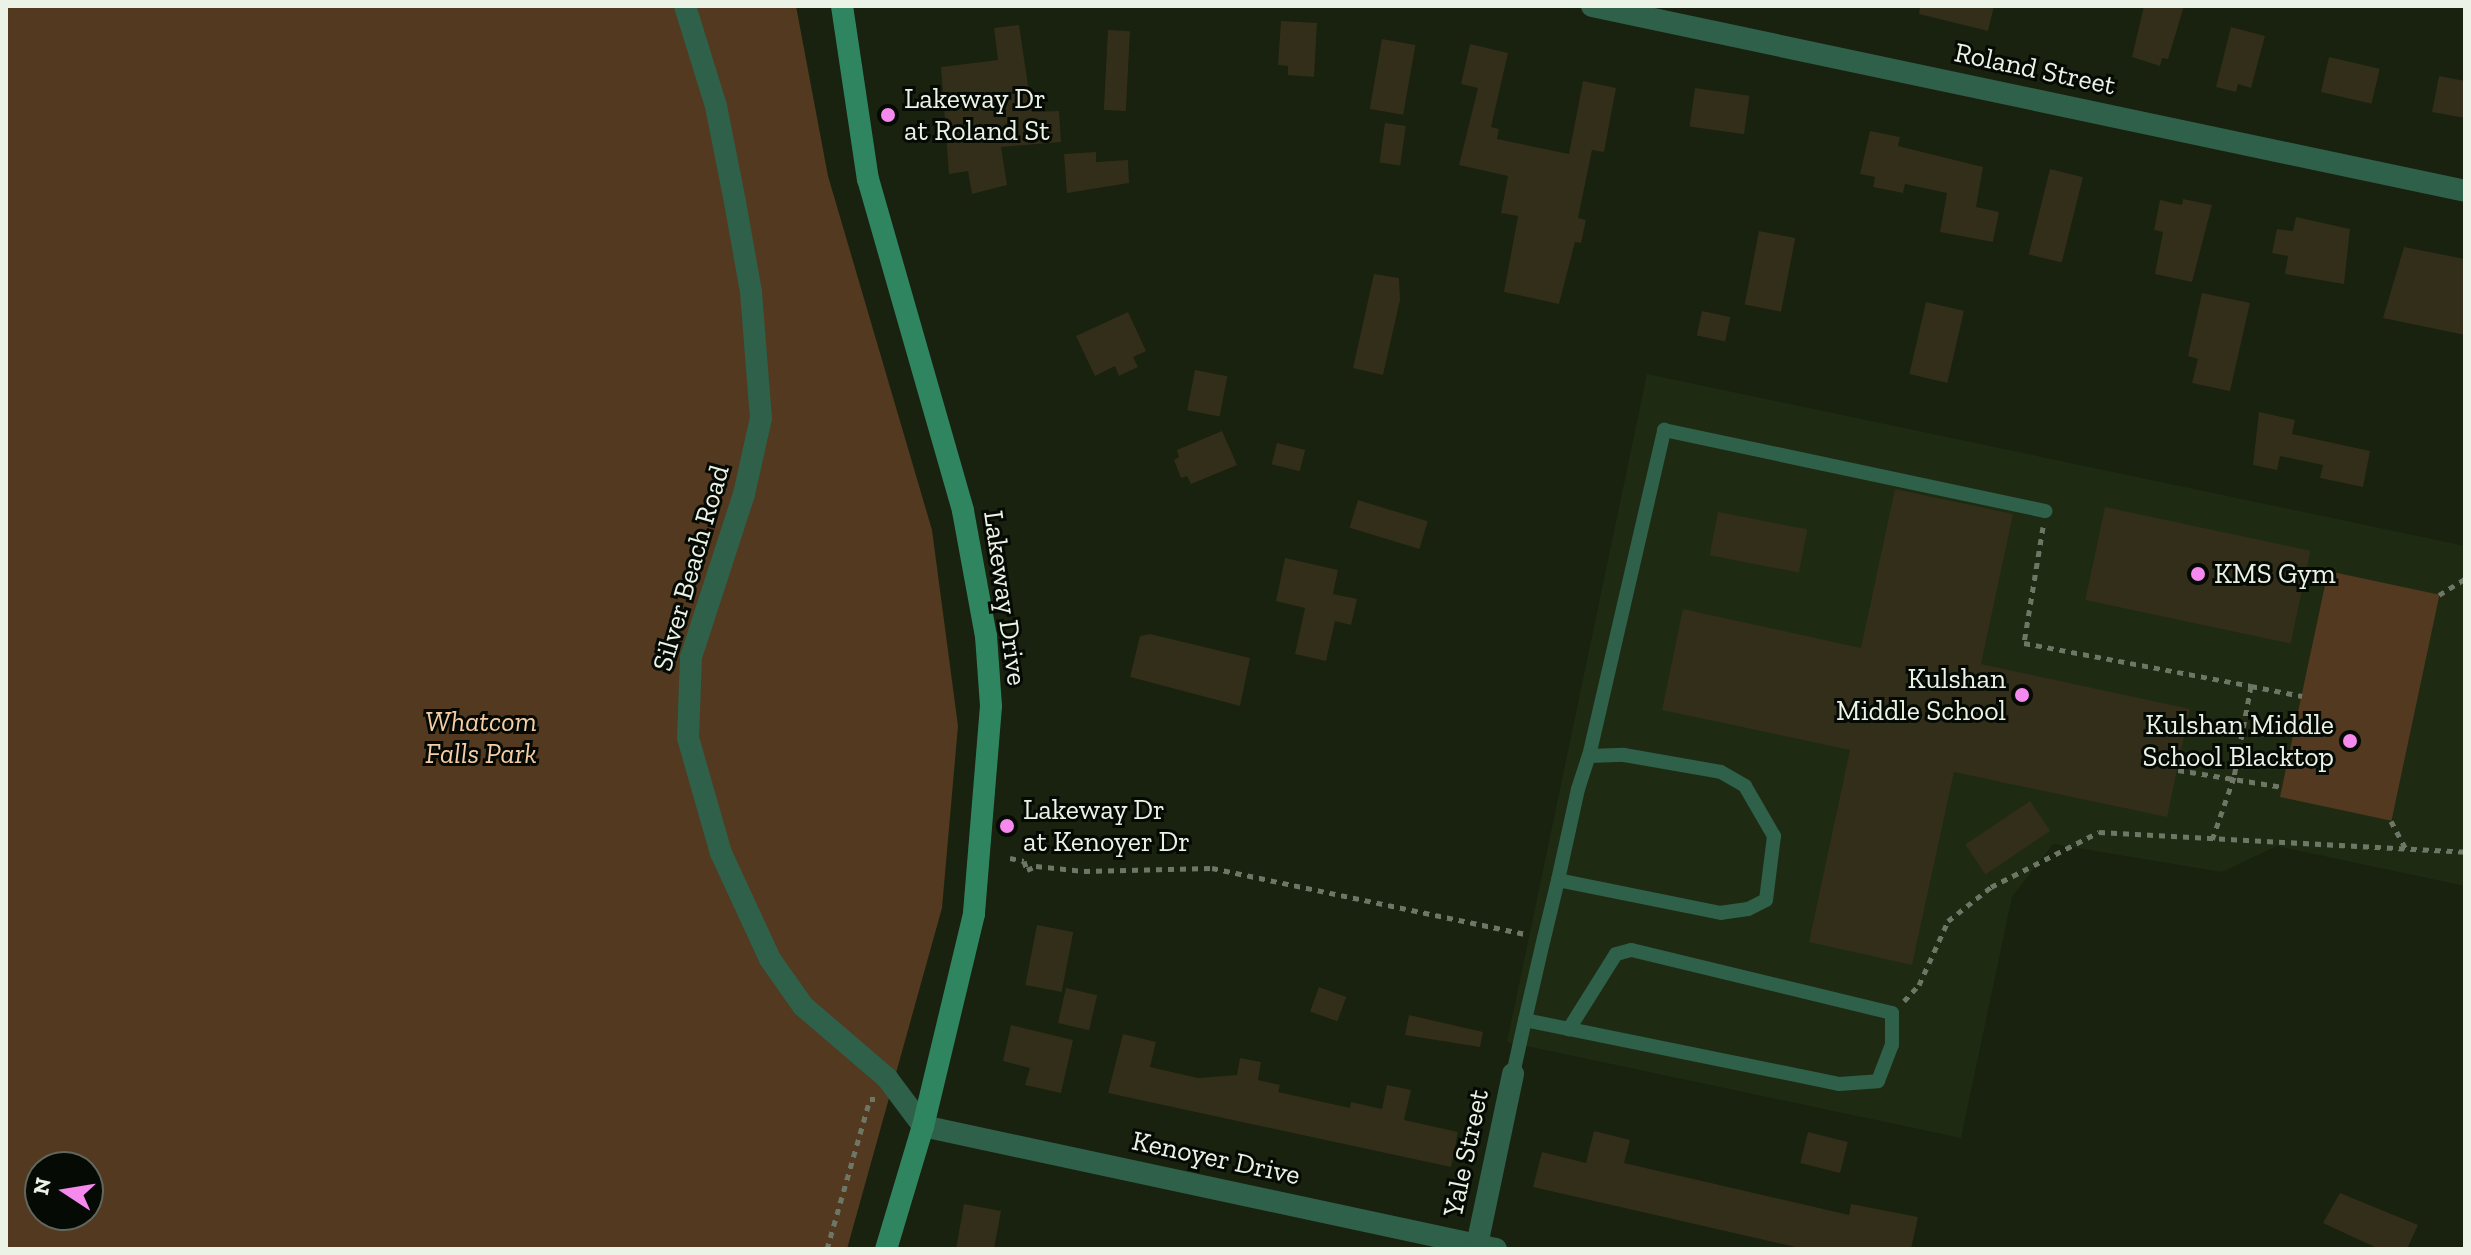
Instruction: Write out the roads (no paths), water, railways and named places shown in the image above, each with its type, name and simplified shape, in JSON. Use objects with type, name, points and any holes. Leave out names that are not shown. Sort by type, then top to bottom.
[{"type":"main road","name":"Lakeway Drive","points":[[842,6],[868,179],[963,511],[987,645],[991,706],[978,883],[923,1126],[886,1249]]},
{"type":"street","name":"Silver Beach Road","points":[[685,6],[716,106],[735,202],[761,390],[761,418],[744,494],[687,680],[688,738],[697,783],[743,908],[770,959],[803,1006],[887,1078],[923,1126]]},
{"type":"street","name":"Roland Street","points":[[1592,6],[2465,191]]},
{"type":"street","name":"Yale Street","points":[[1487,1247],[1513,1074]]},
{"type":"street","name":"Kenoyer Drive","points":[[923,1126],[1487,1247]]},
{"type":"lane","points":[[1513,1074],[1664,430],[2045,511]]},
{"type":"lane","points":[[1558,880],[1721,913],[1766,900],[1774,836],[1745,786],[1721,772],[1662,760],[1589,756]]},
{"type":"lane","points":[[1525,1020],[1569,1029],[1839,1084],[1878,1081],[1892,1045],[1892,1013],[1631,950],[1616,954],[1569,1029]]},
{"type":"place","name":"Lakeway Dr at Roland St","points":[[888,115]]},
{"type":"place","name":"KMS Gym","points":[[2198,574]]},
{"type":"place","name":"Kulshan Middle School","points":[[2022,695]]},
{"type":"place","name":"Kulshan Middle School Blacktop","points":[[2350,741]]},
{"type":"place","name":"Lakeway Dr at Kenoyer Dr","points":[[1007,826]]},
{"type":"park label","name":"Whatcom Falls Park","points":[[481,738]]}]
